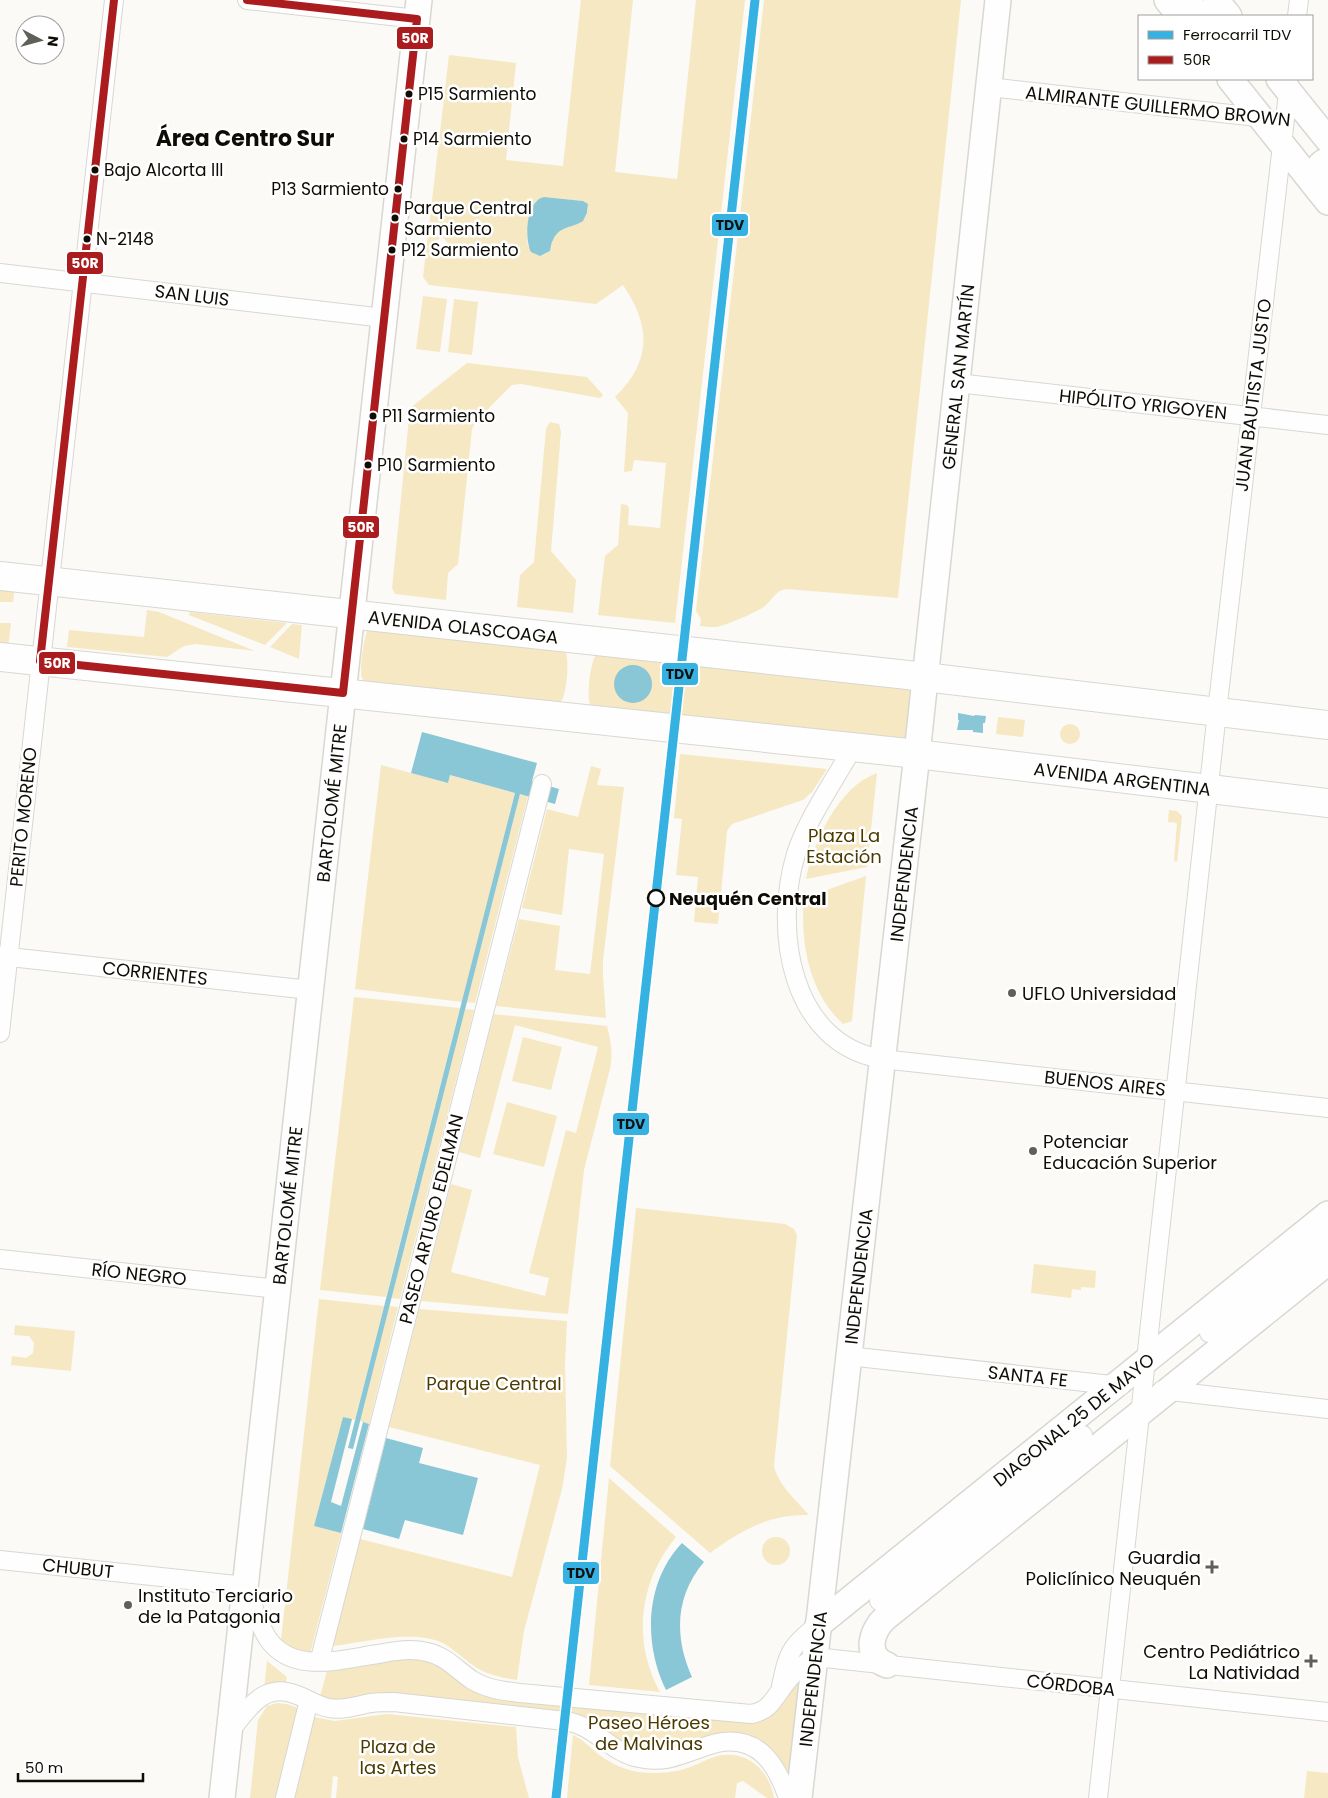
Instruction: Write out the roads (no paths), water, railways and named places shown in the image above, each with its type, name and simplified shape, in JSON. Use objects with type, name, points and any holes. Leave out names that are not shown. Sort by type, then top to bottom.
[{"type":"main road","name":"GENERAL SAN MARTÍN","points":[[917,754],[998,0]]},
{"type":"main road","points":[[1167,0],[1179,15]]},
{"type":"main road","points":[[1216,0],[1228,15]]},
{"type":"main road","name":"BARTOLOMÉ MITRE","points":[[222,1798],[418,9]]},
{"type":"main road","points":[[1231,80],[1323,196]]},
{"type":"main road","points":[[1285,83],[1324,130]]},
{"type":"main road","points":[[1323,196],[1316,173],[1320,165],[1328,160]]},
{"type":"main road","name":"AVENIDA OLASCOAGA","points":[[0,576],[926,678]]},
{"type":"main road","points":[[0,657],[917,754]]},
{"type":"main road","points":[[926,678],[1328,725]]},
{"type":"main road","name":"AVENIDA ARGENTINA","points":[[917,754],[1328,803]]},
{"type":"main road","name":"INDEPENDENCIA","points":[[799,1798],[917,754]]},
{"type":"main road","name":"DIAGONAL 25 DE MAYO","points":[[818,1625],[875,1602],[1083,1435],[1139,1414],[1167,1391],[1209,1333],[1328,1214]]},
{"type":"main road","name":"DIAGONAL 25 DE MAYO","points":[[887,1665],[876,1657],[872,1646],[875,1602],[1083,1435],[1114,1385],[1145,1361],[1209,1333],[1328,1262]]},
{"type":"street","name":"PERITO MORENO","points":[[0,1033],[4,956],[40,661],[114,0]]},
{"type":"street","points":[[247,0],[418,9]]},
{"type":"street","points":[[1191,0],[1203,15]]},
{"type":"street","points":[[1297,15],[1298,0]]},
{"type":"street","name":"JUAN BAUTISTA JUSTO","points":[[1098,1798],[1208,789],[1285,120],[1285,83]]},
{"type":"street","name":"ALMIRANTE GUILLERMO BROWN","points":[[989,87],[1285,120],[1324,130]]},
{"type":"street","name":"SAN LUIS","points":[[0,273],[384,318]]},
{"type":"street","name":"HIPÓLITO YRIGOYEN","points":[[957,383],[1328,425]]},
{"type":"street","name":"BUENOS AIRES","points":[[853,747],[796,853],[788,892],[786,930],[792,967],[804,999],[812,1014],[829,1033],[847,1047],[861,1054],[882,1059],[1328,1108]]},
{"type":"street","name":"PASEO ARTURO EDELMAN","points":[[321,1655],[542,784]]},
{"type":"street","name":"CORRIENTES","points":[[4,956],[310,990]]},
{"type":"street","points":[[1209,1333],[1328,1238]]},
{"type":"street","name":"RÍO NEGRO","points":[[0,1259],[278,1289]]},
{"type":"street","name":"SANTA FE","points":[[848,1356],[1328,1409]]},
{"type":"street","name":"CHUBUT","points":[[0,1560],[246,1586]]},
{"type":"street","points":[[246,1586],[261,1625],[274,1646],[287,1656],[302,1660],[327,1661],[416,1650],[435,1654],[474,1681],[498,1690],[751,1714],[770,1706],[792,1675],[815,1657]]},
{"type":"street","points":[[780,1692],[786,1662],[793,1647],[818,1625]]},
{"type":"street","name":"CÓRDOBA","points":[[815,1657],[1328,1712]]},
{"type":"street","points":[[230,1730],[259,1698],[278,1690],[292,1692],[323,1706],[336,1709],[371,1703],[394,1702],[565,1721],[582,1725],[622,1753],[645,1759],[661,1760],[676,1758],[719,1743],[739,1743],[752,1747],[764,1754],[773,1764],[788,1798]]},
{"type":"street","points":[[285,1798],[308,1704]]},
{"type":"water","points":[[544,197],[583,201],[588,204],[587,213],[583,221],[559,232],[552,241],[550,251],[540,256],[531,252],[527,230],[533,205]]},
{"type":"water","points":[[633,665],[646,671],[652,684],[646,697],[633,703],[620,697],[614,684],[620,671]]},
{"type":"water","points":[[958,713],[986,716],[985,723],[983,723],[983,733],[973,732],[973,730],[957,730]]},
{"type":"water","points":[[422,732],[537,763],[532,781],[559,789],[555,804],[520,794],[353,1449],[348,1448],[515,793],[450,775],[448,783],[411,773]]},
{"type":"water","points":[[343,1417],[352,1419],[331,1502],[341,1506],[363,1422],[369,1424],[341,1533],[314,1526]]},
{"type":"water","points":[[386,1438],[423,1448],[419,1463],[478,1478],[463,1535],[405,1520],[399,1539],[363,1529]]},
{"type":"water","points":[[682,1543],[704,1562],[694,1575],[687,1589],[680,1617],[682,1647],[692,1677],[666,1690],[654,1653],[651,1633],[652,1614],[655,1594],[661,1576],[670,1559]]},
{"type":"rail line","name":"TDV","points":[[556,1798],[755,0]]},
{"type":"place","name":"P15 Sarmiento","points":[[409,94]]},
{"type":"place","name":"P14 Sarmiento","points":[[404,139]]},
{"type":"place","name":"Bajo Alcorta III","points":[[95,170]]},
{"type":"place","name":"P13 Sarmiento","points":[[398,189]]},
{"type":"place","name":"Parque Central Sarmiento","points":[[395,218]]},
{"type":"place","name":"N-2148","points":[[87,239]]},
{"type":"place","name":"P12 Sarmiento","points":[[392,250]]},
{"type":"place","name":"P11 Sarmiento","points":[[373,416]]},
{"type":"place","name":"P10 Sarmiento","points":[[368,465]]},
{"type":"place","name":"Neuquén Central","points":[[656,898]]},
{"type":"place","name":"UFLO Universidad","points":[[1012,993]]},
{"type":"place","name":"Potenciar Educación Superior","points":[[1033,1151]]},
{"type":"place","name":"Guardia Policlínico Neuquén","points":[[1212,1567]]},
{"type":"place","name":"Instituto Terciario de la Patagonia","points":[[128,1605]]},
{"type":"place","name":"Centro Pediátrico La Natividad","points":[[1311,1661]]},
{"type":"district","name":"Área Centro Sur","points":[[245,138]]},
{"type":"park label","name":"Plaza La Estación","points":[[844,845]]},
{"type":"park label","name":"Parque Central","points":[[494,1383]]},
{"type":"park label","name":"Paseo Héroes de Malvinas","points":[[649,1732]]},
{"type":"park label","name":"Plaza de las Artes","points":[[398,1756]]}]
